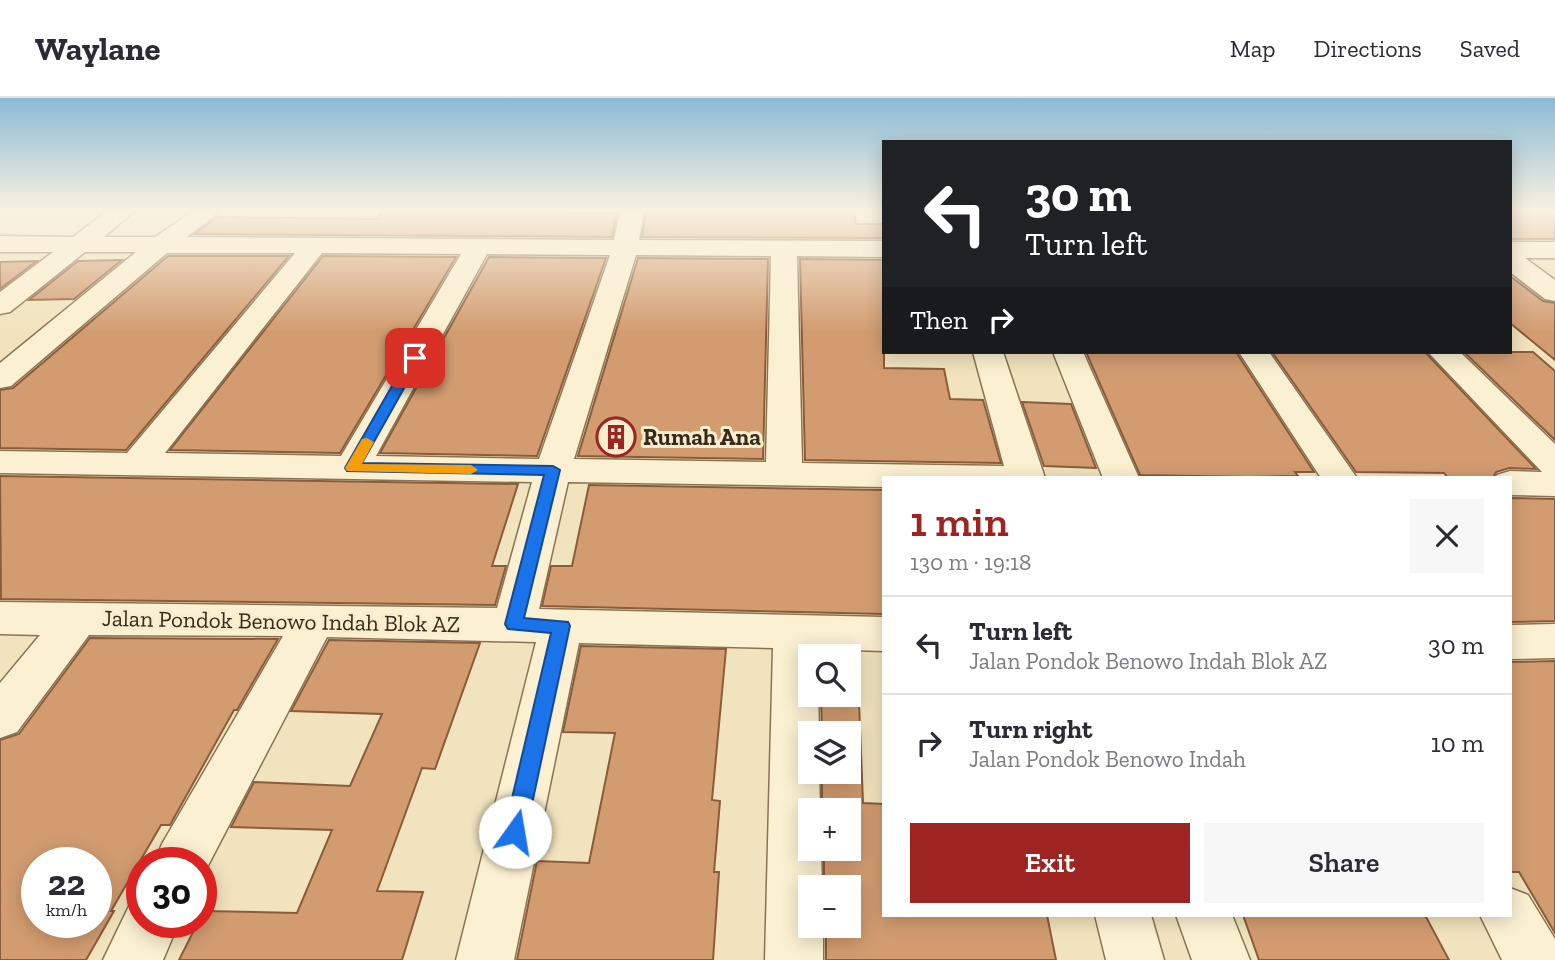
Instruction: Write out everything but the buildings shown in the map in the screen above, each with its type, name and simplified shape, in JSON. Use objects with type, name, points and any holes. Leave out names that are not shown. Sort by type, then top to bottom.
[{"type":"street","points":[[0,306],[72,251]]},
{"type":"street","points":[[0,379],[154,251]]},
{"type":"street","points":[[138,463],[311,251]]},
{"type":"street","points":[[352,468],[476,251]]},
{"type":"street","points":[[485,960],[538,625],[553,470],[624,251]]},
{"type":"street","points":[[784,251],[784,475]]},
{"type":"street","points":[[1512,261],[1555,293]]},
{"type":"street","points":[[989,354],[1025,476]]},
{"type":"street","points":[[1069,354],[1120,476]]},
{"type":"street","points":[[1255,354],[1338,476]]},
{"type":"street","points":[[1445,354],[1555,464]]},
{"type":"street","points":[[0,462],[882,476]]},
{"type":"street","points":[[1512,483],[1555,484]]},
{"type":"street","name":"Jalan Pondok Benowo Indah Blok AZ","points":[[0,618],[314,620],[882,634]]},
{"type":"street","points":[[0,718],[77,619]]},
{"type":"street","points":[[190,847],[314,620]]},
{"type":"street","points":[[794,960],[795,633]]},
{"type":"street","points":[[1512,642],[1555,641]]},
{"type":"street","points":[[1124,917],[1135,960]]},
{"type":"street","points":[[1205,917],[1221,960]]},
{"type":"street","points":[[1509,917],[1535,960]]},
{"type":"street","points":[[132,960],[143,938]]},
{"type":"slow traffic","points":[[367,442],[352,468],[471,470]]},
{"type":"place","name":"Rumah Ana","points":[[616,437]]},
{"type":"route","points":[[415,358],[352,468],[553,470],[514,624],[561,626],[515,832]]}]
